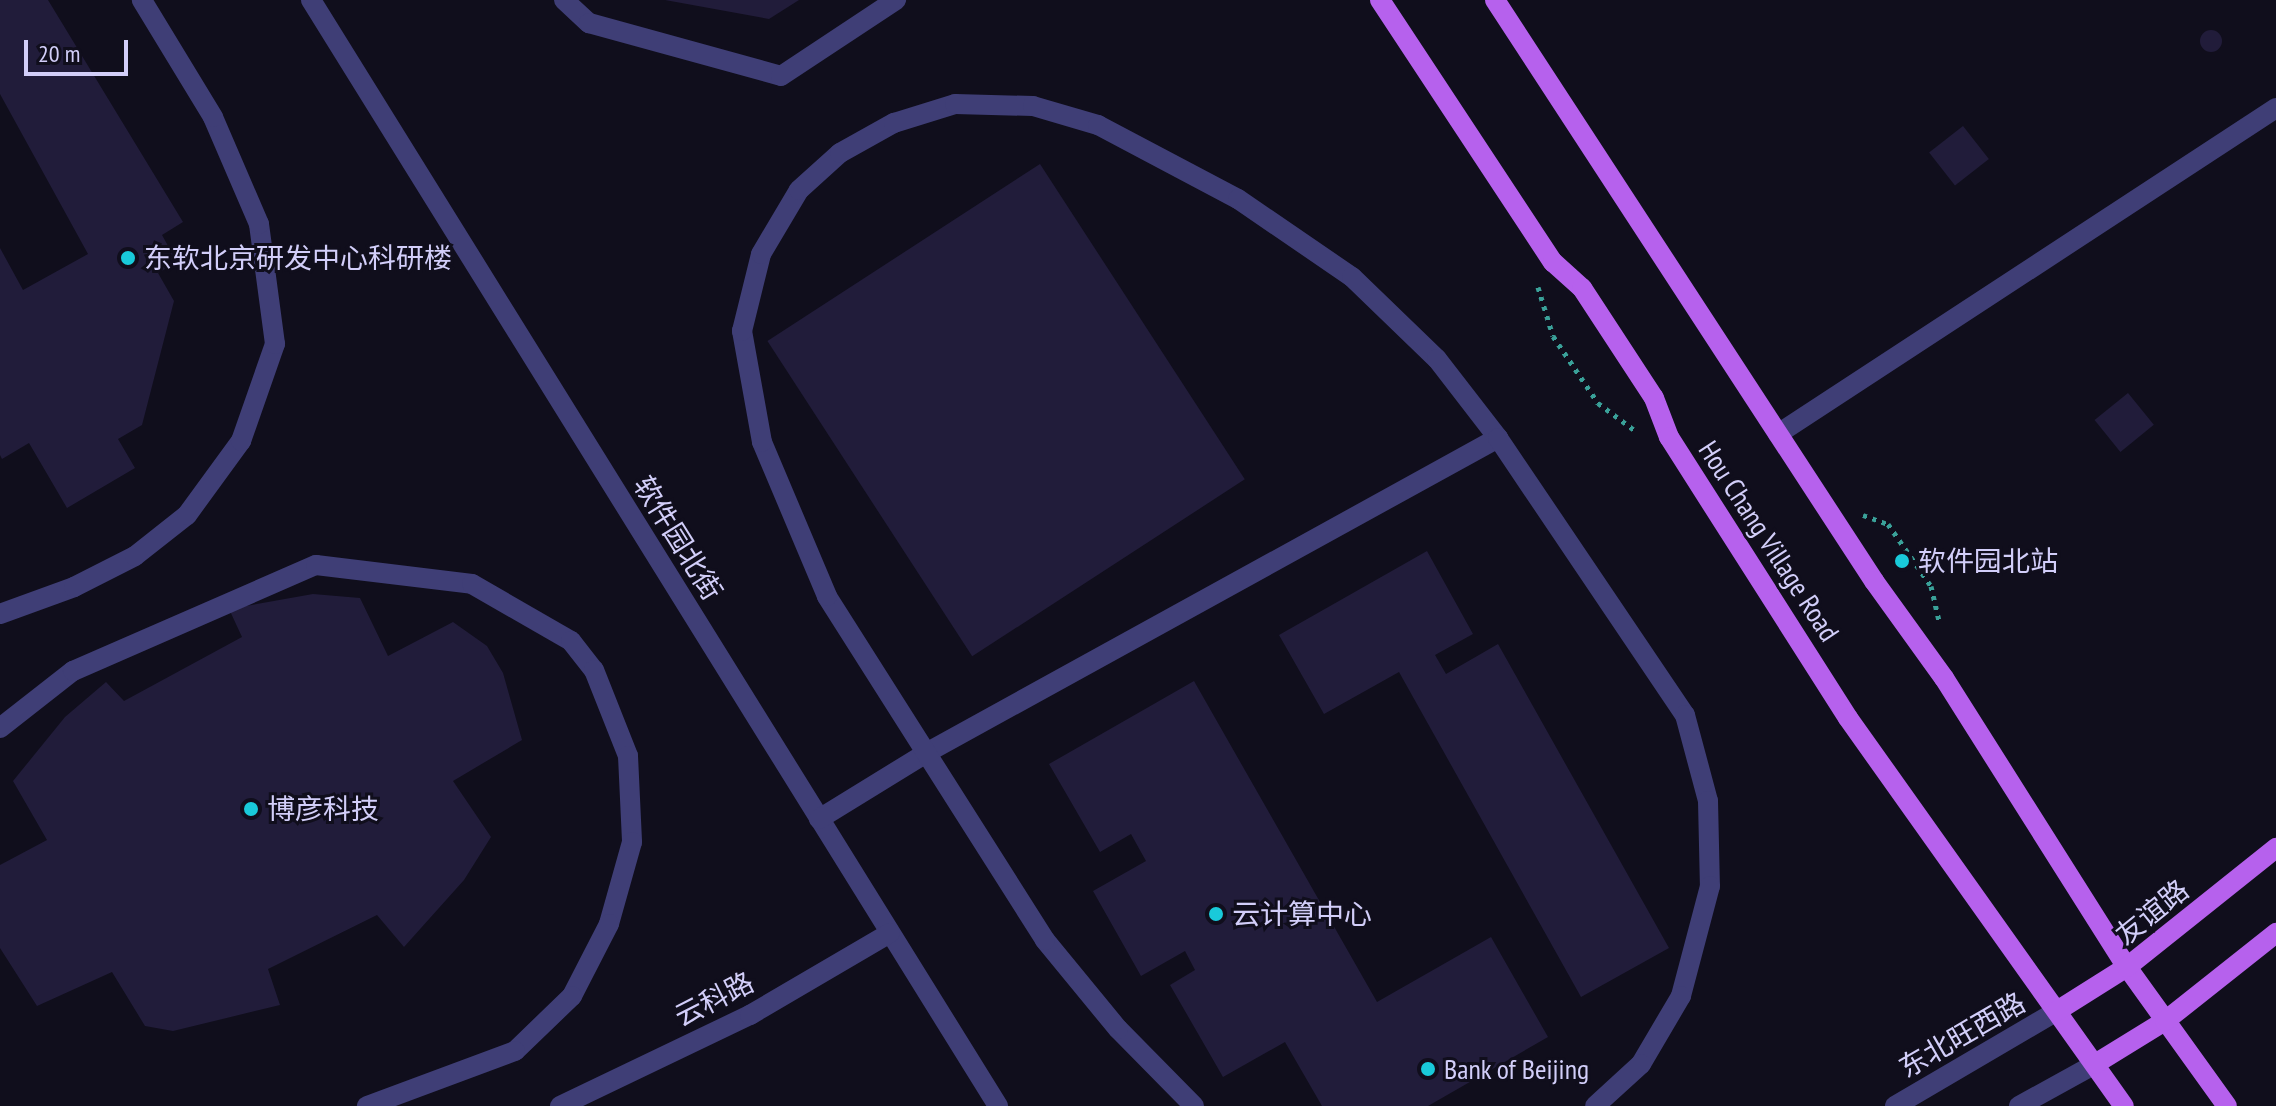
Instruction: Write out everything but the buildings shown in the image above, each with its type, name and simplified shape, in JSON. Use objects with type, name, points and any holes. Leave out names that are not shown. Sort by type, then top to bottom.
[{"type":"main road","name":"Hou Chang Village Road","points":[[1380,0],[1553,262],[1590,300],[1654,398],[1669,437],[1848,718],[2124,1106]]},
{"type":"main road","points":[[1495,0],[1778,434],[1960,703],[2127,967],[2227,1106]]},
{"type":"main road","name":"友谊路","points":[[2057,1011],[2127,967],[2276,848]]},
{"type":"main road","points":[[2095,1064],[2165,1021],[2276,933]]},
{"type":"street","points":[[0,614],[74,587],[135,556],[187,515],[241,441],[275,344],[259,224],[213,117],[142,0]]},
{"type":"street","name":"软件园北街","points":[[311,0],[998,1106]]},
{"type":"street","points":[[564,0],[589,23],[781,76],[896,0]]},
{"type":"street","points":[[1194,1106],[1118,1029],[1045,940],[827,596],[762,442],[742,331],[761,254],[799,190],[840,153],[894,123],[955,104],[1033,106],[1098,125],[1238,199],[1352,277],[1437,359],[1498,438],[1685,715],[1708,801],[1710,886],[1681,996],[1641,1064],[1595,1106]]},
{"type":"street","points":[[1778,434],[2276,108]]},
{"type":"street","points":[[819,819],[928,752],[1498,438]]},
{"type":"street","points":[[0,728],[73,671],[316,565],[472,584],[571,641],[594,670],[628,756],[632,842],[609,924],[572,996],[515,1051],[367,1106]]},
{"type":"street","name":"云科路","points":[[560,1106],[750,1015],[890,933]]},
{"type":"street","name":"东北旺西路","points":[[1895,1106],[2057,1011]]},
{"type":"street","points":[[2019,1106],[2095,1064]]},
{"type":"path","points":[[1553,262],[1538,287],[1553,336],[1598,403],[1633,432],[1669,437]]},
{"type":"place","name":"东软北京研发中心科研楼","points":[[128,258]]},
{"type":"place","name":"软件园北站","points":[[1902,561]]},
{"type":"place","name":"博彦科技","points":[[251,809]]},
{"type":"place","name":"云计算中心","points":[[1216,914]]},
{"type":"place","name":"Bank of Beijing","points":[[1428,1069]]}]
